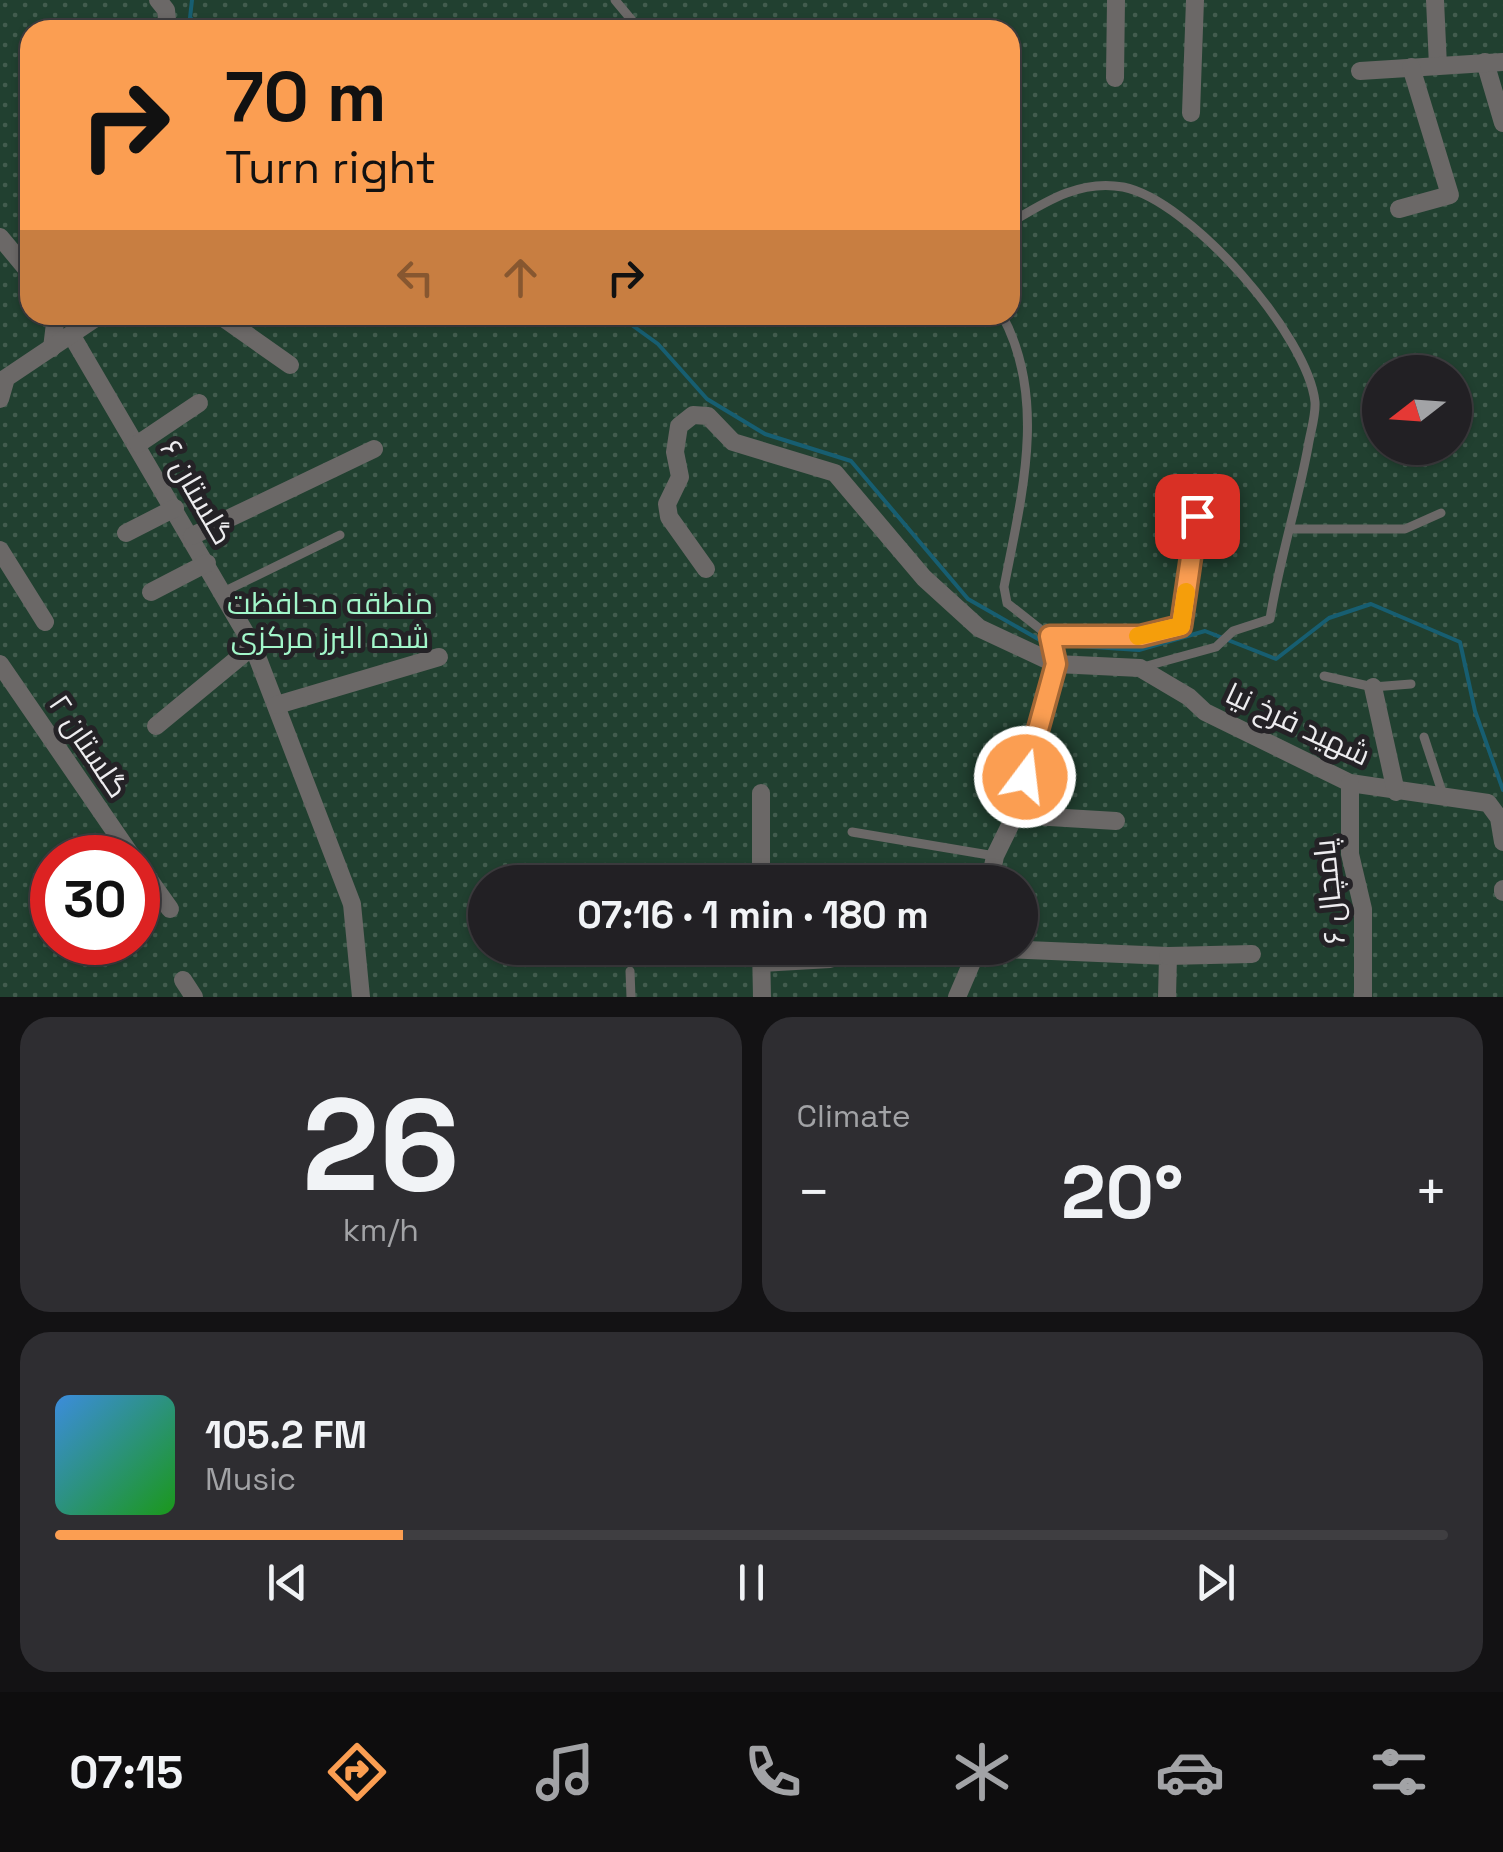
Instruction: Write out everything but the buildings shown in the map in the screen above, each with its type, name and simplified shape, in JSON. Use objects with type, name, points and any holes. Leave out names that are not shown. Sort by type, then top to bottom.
[{"type":"street","points":[[1115,78],[1116,0]]},
{"type":"street","points":[[1191,113],[1194,0]]},
{"type":"street","points":[[1434,0],[1438,66]]},
{"type":"street","points":[[1360,71],[1494,62],[1503,124]]},
{"type":"street","points":[[1400,208],[1450,194],[1411,67]]},
{"type":"street","points":[[0,237],[20,260]]},
{"type":"street","points":[[52,348],[55,325]]},
{"type":"street","points":[[0,399],[6,378],[87,325]]},
{"type":"street","points":[[234,325],[290,365]]},
{"type":"street","name":"گلستان ۶","points":[[72,336],[253,646],[352,904],[361,997]]},
{"type":"street","points":[[138,444],[199,403]]},
{"type":"street","points":[[706,569],[669,516],[667,504],[680,477],[675,452],[679,426],[692,415],[708,416],[733,442],[835,473],[924,578],[979,628],[1055,659],[1014,815],[993,865]]},
{"type":"street","points":[[192,536],[374,449]]},
{"type":"street","points":[[126,532],[175,508]]},
{"type":"street","points":[[0,550],[45,622]]},
{"type":"street","points":[[150,592],[207,563]]},
{"type":"street","points":[[156,726],[253,646]]},
{"type":"street","points":[[277,705],[438,657]]},
{"type":"street","name":"شهید فرخ نیا","points":[[1055,659],[1140,668],[1189,696],[1205,712],[1350,782],[1488,803],[1499,818],[1503,842]]},
{"type":"street","name":"گلستان ۲","points":[[0,664],[116,835]]},
{"type":"street","points":[[1374,687],[1396,792]]},
{"type":"street","name":"پامچال ۶","points":[[1350,782],[1350,854],[1363,909],[1363,997]]},
{"type":"street","points":[[761,794],[761,865]]},
{"type":"street","points":[[1014,815],[1116,821]]},
{"type":"street","points":[[160,895],[170,909]]},
{"type":"street","points":[[1038,951],[1168,956],[1252,954]]},
{"type":"street","points":[[1167,997],[1168,956]]},
{"type":"street","points":[[761,965],[762,997]]},
{"type":"street","points":[[957,997],[971,965]]},
{"type":"street","points":[[183,980],[194,997]]},
{"type":"lane","points":[[615,0],[632,20]]},
{"type":"lane","points":[[1020,217],[1063,191],[1122,187],[1174,208],[1246,278],[1307,370],[1315,405],[1293,529],[1279,563],[1270,619],[1233,632],[1216,647],[1140,668]]},
{"type":"lane","points":[[1008,325],[1018,343],[1028,458],[1004,588],[1007,604],[1050,636],[1141,636],[1181,626],[1197,516]]},
{"type":"lane","points":[[1293,529],[1405,529],[1441,513]]},
{"type":"lane","points":[[224,592],[340,535]]},
{"type":"lane","points":[[1050,636],[1055,659]]},
{"type":"lane","points":[[1324,676],[1374,687],[1411,684]]},
{"type":"lane","points":[[1424,737],[1444,798]]},
{"type":"lane","points":[[852,832],[994,856]]},
{"type":"lane","points":[[630,970],[631,997]]},
{"type":"green space","name":"منطقه محافظت شده البرز مرکزی","points":[[0,0],[1503,0],[1503,997],[0,997]]},
{"type":"waterway","points":[[192,0],[193,20]]},
{"type":"waterway","points":[[632,325],[658,344],[707,399],[765,434],[851,461],[968,599],[1047,644],[1139,650],[1205,631],[1276,659],[1329,618],[1371,604],[1460,642],[1475,711],[1503,790]]},
{"type":"slow traffic","points":[[1138,636],[1181,626],[1186,592]]},
{"type":"route","points":[[1025,777],[1056,664],[1050,636],[1141,636],[1181,626],[1197,516]]}]
